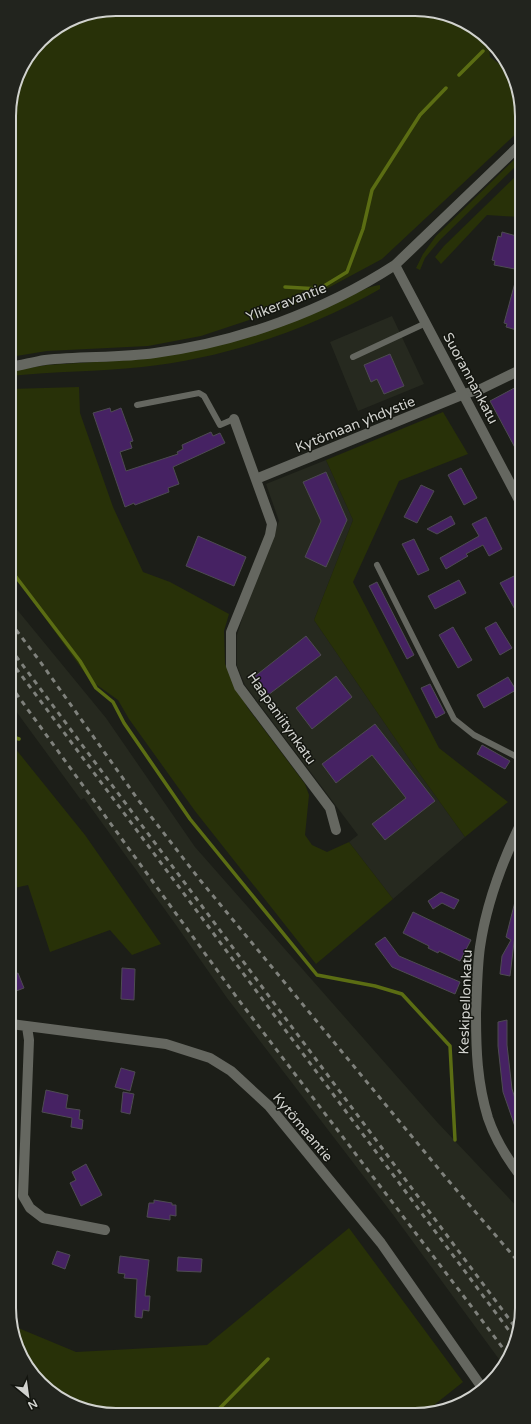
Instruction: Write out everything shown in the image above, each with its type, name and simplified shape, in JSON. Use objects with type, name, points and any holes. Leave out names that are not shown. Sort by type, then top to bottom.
[{"type":"street","name":"Ylikeravantie","points":[[16,366],[46,360],[155,353],[215,342],[261,328],[318,306],[374,279],[395,265],[515,150]]},
{"type":"street","name":"Suorannankatu","points":[[395,265],[464,394],[515,494]]},
{"type":"street","name":"Kytömaan yhdystie","points":[[256,479],[464,394],[481,389],[515,372]]},
{"type":"street","name":"Haapaniitynkatu","points":[[234,419],[272,524],[270,535],[244,594],[231,632],[231,666],[239,687],[330,808],[336,830]]},
{"type":"street","name":"Keskipellonkatu","points":[[515,836],[493,894],[480,945],[477,976],[475,1055],[478,1078],[488,1118],[500,1143],[515,1167]]},
{"type":"street","name":"Kytömaantie","points":[[16,1025],[166,1044],[210,1058],[231,1071],[269,1106],[381,1243],[480,1384]]},
{"type":"street","points":[[27,1027],[29,1040],[22,1196],[30,1208],[43,1218],[105,1230]]},
{"type":"lane","points":[[353,357],[426,323]]},
{"type":"lane","points":[[137,405],[199,393],[204,396],[220,425],[234,419]]},
{"type":"lane","points":[[377,565],[454,719],[474,735],[515,756]]},
{"type":"shaded area","points":[[392,316],[424,384],[358,411],[330,342]]},
{"type":"shaded area","points":[[326,460],[353,520],[314,620],[414,766],[465,837],[393,899],[349,842],[358,835],[245,685],[237,666],[237,635],[249,597],[279,521],[266,484]]},
{"type":"shaded area","points":[[16,608],[106,718],[195,847],[437,1122],[515,1205],[515,1315],[512,1334],[500,1361],[394,1216],[227,998],[84,798],[81,800],[16,711]]},
{"type":"green space","points":[[109,16],[422,16],[447,21],[465,29],[486,45],[489,49],[490,57],[502,66],[510,84],[513,96],[515,135],[382,259],[300,303],[201,336],[148,346],[47,351],[16,356],[16,109],[19,90],[29,66],[50,41],[66,29],[84,21]]},
{"type":"green space","points":[[515,159],[515,167],[440,240],[425,258],[420,270],[416,268],[423,254],[436,236]]},
{"type":"green space","points":[[515,177],[515,217],[487,215],[441,264],[435,257],[444,246]]},
{"type":"green space","points":[[380,285],[380,289],[353,304],[324,317],[265,340],[204,357],[142,367],[16,375],[16,370],[47,365],[143,359],[323,309],[373,286]]},
{"type":"green space","points":[[79,387],[80,413],[113,507],[143,572],[170,582],[229,614],[224,631],[225,664],[247,707],[305,784],[309,795],[305,835],[312,845],[327,852],[349,842],[393,899],[316,964],[195,811],[129,719],[118,700],[90,680],[16,578],[16,389]]},
{"type":"green space","points":[[443,412],[468,454],[399,481],[353,582],[439,748],[508,802],[465,837],[414,766],[314,620],[353,520],[326,460]]},
{"type":"green space","points":[[16,749],[85,835],[161,944],[132,955],[110,930],[50,952],[28,885],[16,888]]},
{"type":"green space","points":[[349,1228],[463,1382],[432,1406],[422,1408],[109,1408],[84,1403],[72,1398],[48,1381],[48,1376],[43,1376],[29,1358],[18,1328],[76,1352],[207,1345]]},
{"type":"building","points":[[502,232],[515,236],[515,269],[494,265],[495,261],[492,260],[498,236],[501,237]]},
{"type":"building","points":[[515,283],[515,330],[506,327],[507,324],[504,323]]},
{"type":"building","points":[[390,354],[404,386],[384,394],[377,379],[371,382],[364,365]]},
{"type":"building","points":[[515,388],[515,448],[490,401]]},
{"type":"building","points":[[110,408],[111,412],[121,408],[133,441],[130,442],[132,448],[120,452],[126,471],[178,454],[177,452],[183,449],[182,445],[211,432],[213,436],[220,433],[225,443],[173,467],[179,484],[168,488],[169,492],[135,505],[134,503],[125,507],[93,413]]},
{"type":"building","points":[[461,468],[477,498],[464,505],[448,475]]},
{"type":"building","points":[[326,472],[347,520],[326,567],[305,557],[321,521],[303,482]]},
{"type":"building","points":[[421,485],[434,491],[417,523],[404,517]]},
{"type":"building","points":[[451,516],[455,524],[437,534],[427,529]]},
{"type":"building","points":[[486,517],[502,549],[489,556],[483,545],[466,554],[468,556],[446,569],[440,558],[479,536],[472,524]]},
{"type":"building","points":[[198,536],[246,557],[234,586],[186,566]]},
{"type":"building","points":[[414,539],[429,570],[418,575],[402,544]]},
{"type":"building","points":[[514,576],[515,578],[515,609],[500,583]]},
{"type":"building","points":[[459,580],[466,593],[435,609],[428,596]]},
{"type":"building","points":[[377,582],[414,655],[407,659],[369,586]]},
{"type":"building","points":[[496,622],[512,648],[500,655],[485,628]]},
{"type":"building","points":[[453,627],[472,660],[458,668],[439,635]]},
{"type":"building","points":[[306,636],[321,655],[268,695],[254,677]]},
{"type":"building","points":[[336,676],[352,697],[312,729],[296,708]]},
{"type":"building","points":[[508,677],[515,688],[515,691],[484,708],[477,695]]},
{"type":"building","points":[[430,684],[445,713],[436,718],[421,688]]},
{"type":"building","points":[[375,724],[435,801],[385,840],[372,824],[406,798],[372,755],[336,783],[322,764]]},
{"type":"building","points":[[482,745],[510,761],[505,769],[477,754]]},
{"type":"building","points":[[441,892],[459,900],[454,909],[442,903],[433,909],[428,901]]},
{"type":"building","points":[[515,902],[515,938],[510,976],[500,974],[502,956],[511,940],[506,937]]},
{"type":"building","points":[[413,912],[471,940],[460,961],[439,951],[438,953],[428,948],[429,946],[403,933]]},
{"type":"building","points":[[385,937],[399,956],[460,982],[455,994],[392,967],[375,944]]},
{"type":"building","points":[[122,968],[135,969],[134,1000],[121,999]]},
{"type":"building","points":[[18,973],[24,988],[16,991],[16,974]]},
{"type":"building","points":[[507,1020],[507,1045],[512,1089],[515,1098],[515,1127],[503,1092],[498,1046],[498,1022]]},
{"type":"building","points":[[121,1068],[135,1072],[130,1091],[115,1087]]},
{"type":"building","points":[[46,1090],[68,1095],[66,1108],[80,1110],[79,1119],[83,1120],[82,1129],[71,1127],[72,1118],[42,1112]]},
{"type":"building","points":[[123,1092],[134,1094],[130,1114],[121,1112]]},
{"type":"building","points":[[86,1164],[102,1195],[81,1206],[70,1183],[76,1180],[72,1172]]},
{"type":"building","points":[[154,1200],[176,1205],[176,1216],[170,1215],[170,1220],[147,1217],[149,1203],[154,1203]]},
{"type":"building","points":[[57,1251],[70,1255],[65,1269],[52,1264]]},
{"type":"building","points":[[120,1256],[149,1260],[145,1296],[150,1296],[149,1311],[143,1310],[142,1318],[135,1317],[137,1279],[124,1278],[125,1274],[118,1273]]},
{"type":"building","points":[[178,1257],[202,1259],[201,1272],[177,1271]]},
{"type":"waterway","points":[[459,75],[483,51]]},
{"type":"waterway","points":[[285,287],[319,289],[347,272],[363,229],[372,190],[420,115],[446,88]]},
{"type":"waterway","points":[[16,577],[80,661],[96,688],[113,702],[124,723],[190,819],[317,975],[375,986],[402,994],[450,1046],[455,1140]]},
{"type":"waterway","points":[[220,1408],[268,1359]]},
{"type":"railway","points":[[16,630],[139,801],[200,880],[447,1179],[515,1258]]},
{"type":"railway","points":[[16,656],[513,1325]]},
{"type":"railway","points":[[16,668],[512,1334]]},
{"type":"railway","points":[[16,693],[238,999],[505,1351]]}]
